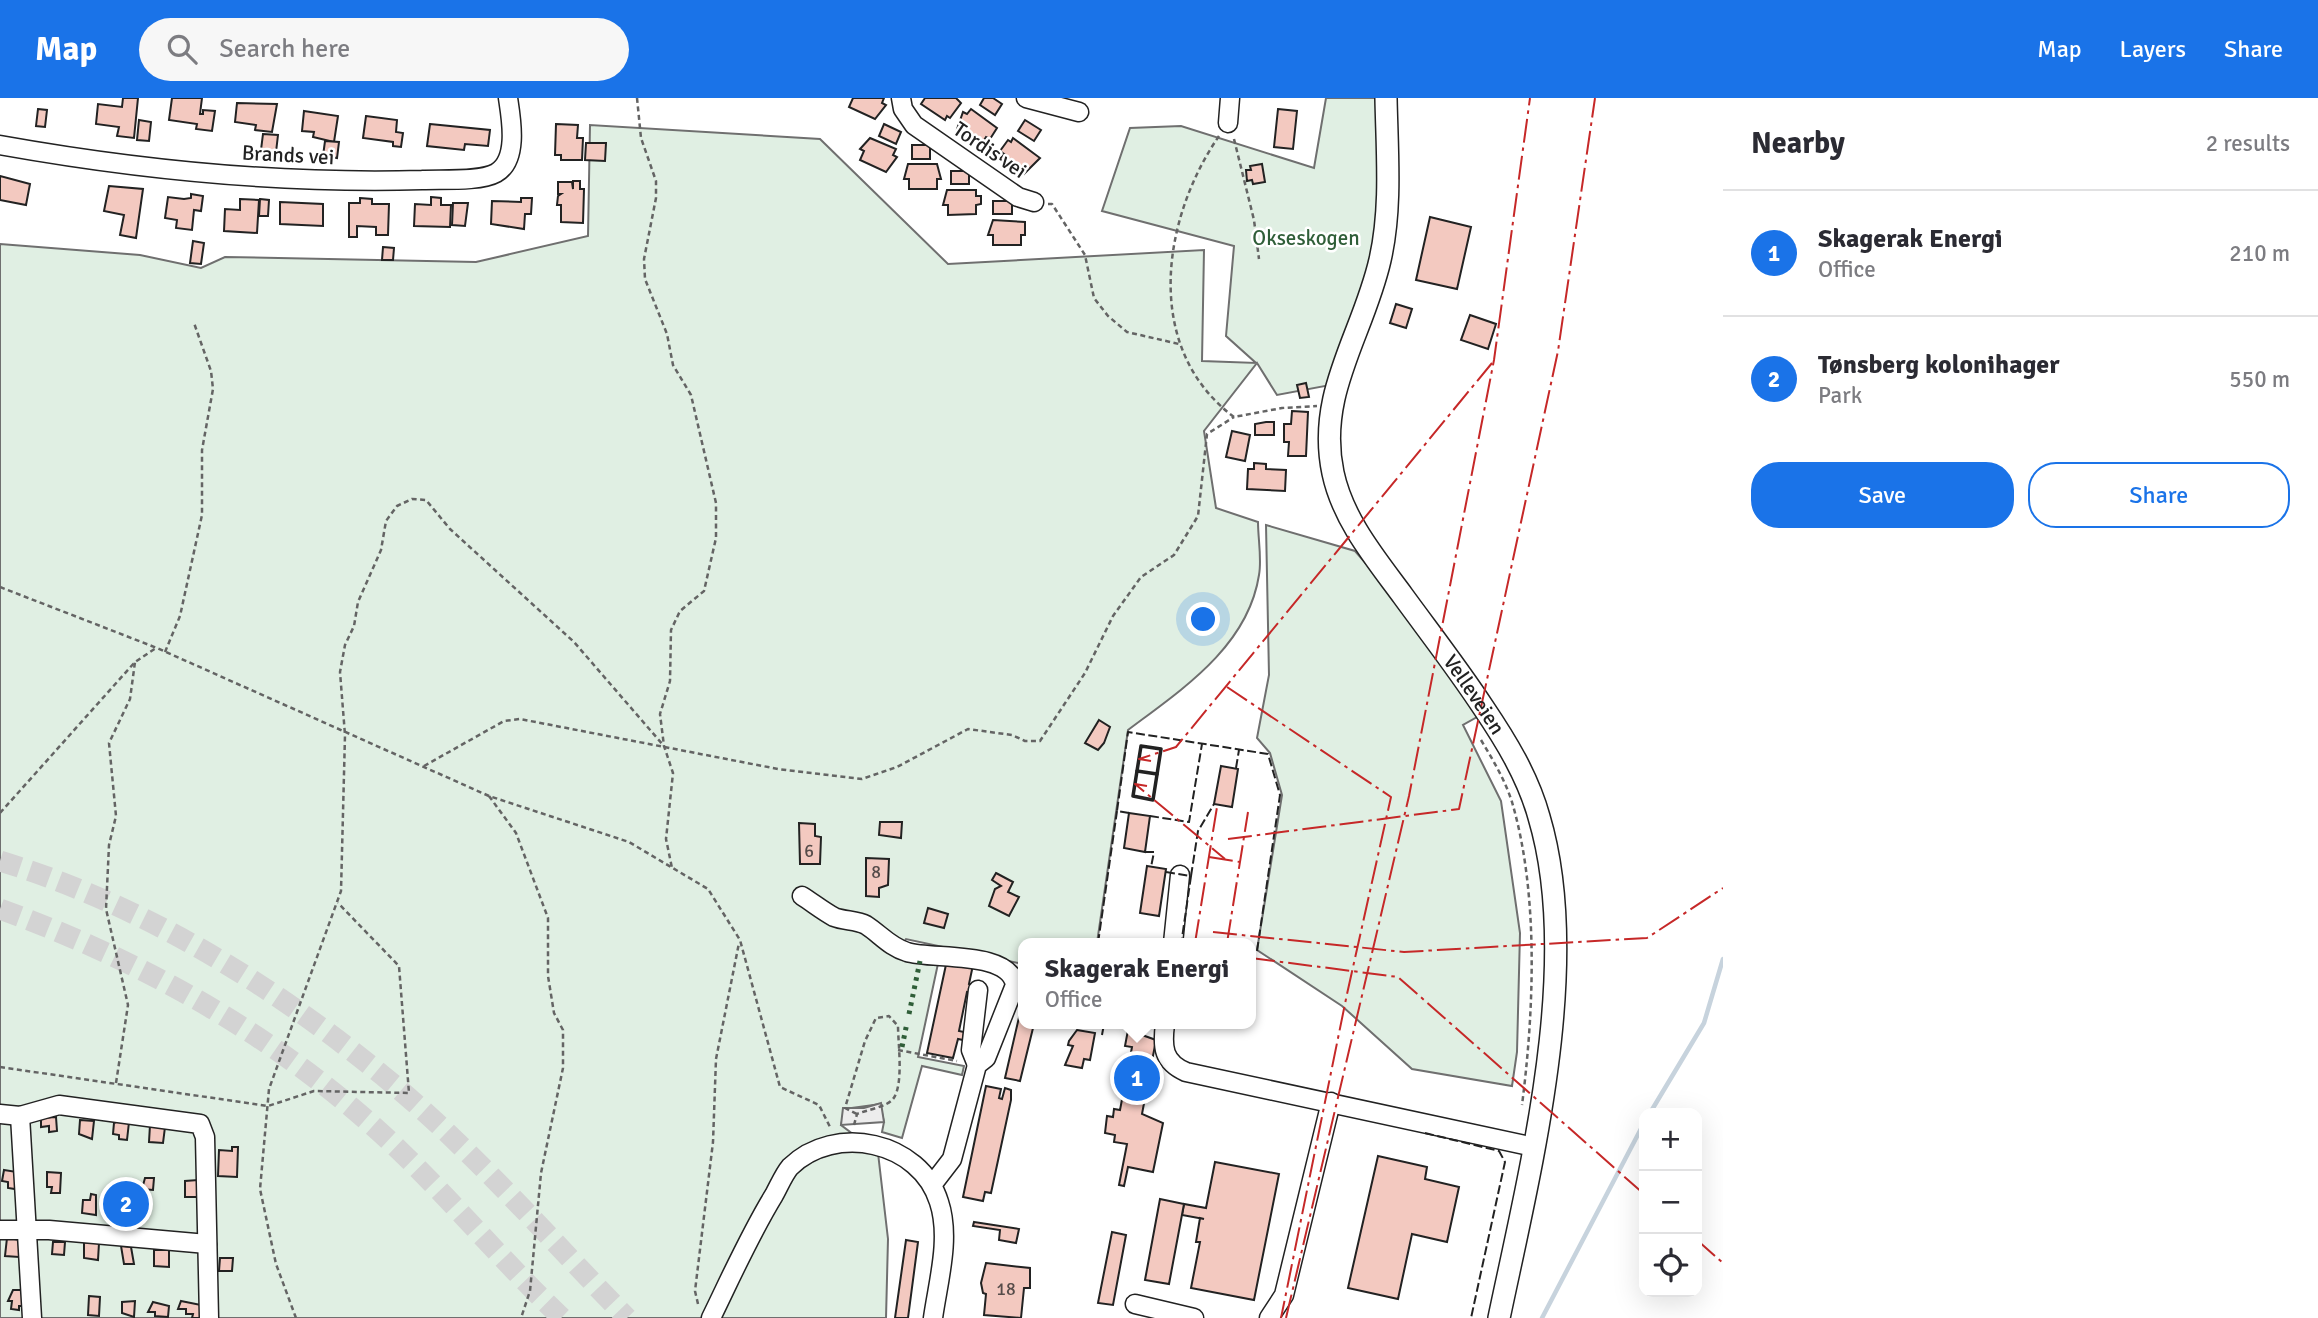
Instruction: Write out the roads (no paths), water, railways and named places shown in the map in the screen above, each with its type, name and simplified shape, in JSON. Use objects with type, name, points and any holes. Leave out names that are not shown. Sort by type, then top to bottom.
[{"type":"main road","name":"Velleveien","points":[[1386,98],[1386,205],[1383,248],[1330,408],[1331,459],[1340,496],[1349,518],[1498,730],[1523,776],[1539,815],[1551,868],[1554,977],[1546,1069],[1534,1147],[1499,1318]]},
{"type":"street","name":"Brands vei","points":[[0,145],[105,163],[288,179],[464,178],[496,173],[507,160],[512,125],[508,98]]},
{"type":"street","name":"Tordis vei","points":[[901,98],[903,109],[914,125],[1018,197],[1034,202]]},
{"type":"street","points":[[1026,98],[1079,112]]},
{"type":"street","points":[[1228,123],[1230,98]]},
{"type":"street","points":[[1174,938],[1180,876]]},
{"type":"street","points":[[802,896],[836,918],[864,924],[886,942],[908,953],[979,961],[1018,977],[986,1058],[977,1065]]},
{"type":"street","points":[[932,1185],[952,1159],[977,1065],[971,1050],[978,990]]},
{"type":"street","points":[[1165,1029],[1165,1056],[1173,1066],[1186,1072],[1534,1147]]},
{"type":"street","points":[[1269,1318],[1284,1296],[1331,1102]]},
{"type":"street","points":[[0,1114],[20,1116],[59,1105],[200,1124],[205,1137],[209,1318]]},
{"type":"street","points":[[20,1116],[32,1318]]},
{"type":"street","points":[[711,1318],[764,1211],[790,1168],[807,1155],[838,1143],[863,1142],[897,1153],[923,1172],[940,1202],[944,1233],[933,1318]]},
{"type":"street","points":[[0,1230],[49,1230],[207,1244]]},
{"type":"street","points":[[1135,1304],[1194,1318]]},
{"type":"waterway","points":[[1653,1108],[1704,1023],[1723,959]]},
{"type":"waterway","points":[[1542,1318],[1639,1133]]},
{"type":"tunnel","points":[[0,861],[52,879],[153,923],[201,949],[294,1008],[415,1103],[508,1193],[627,1318]]},
{"type":"tunnel","points":[[0,909],[55,930],[162,980],[262,1040],[310,1074],[400,1151],[562,1318]]},
{"type":"place","name":"Skagerak Energi","points":[[1137,1078]]},
{"type":"place","name":"Tønsberg kolonihager","points":[[126,1204]]},
{"type":"park label","name":"Okseskogen","points":[[1306,238]]}]
